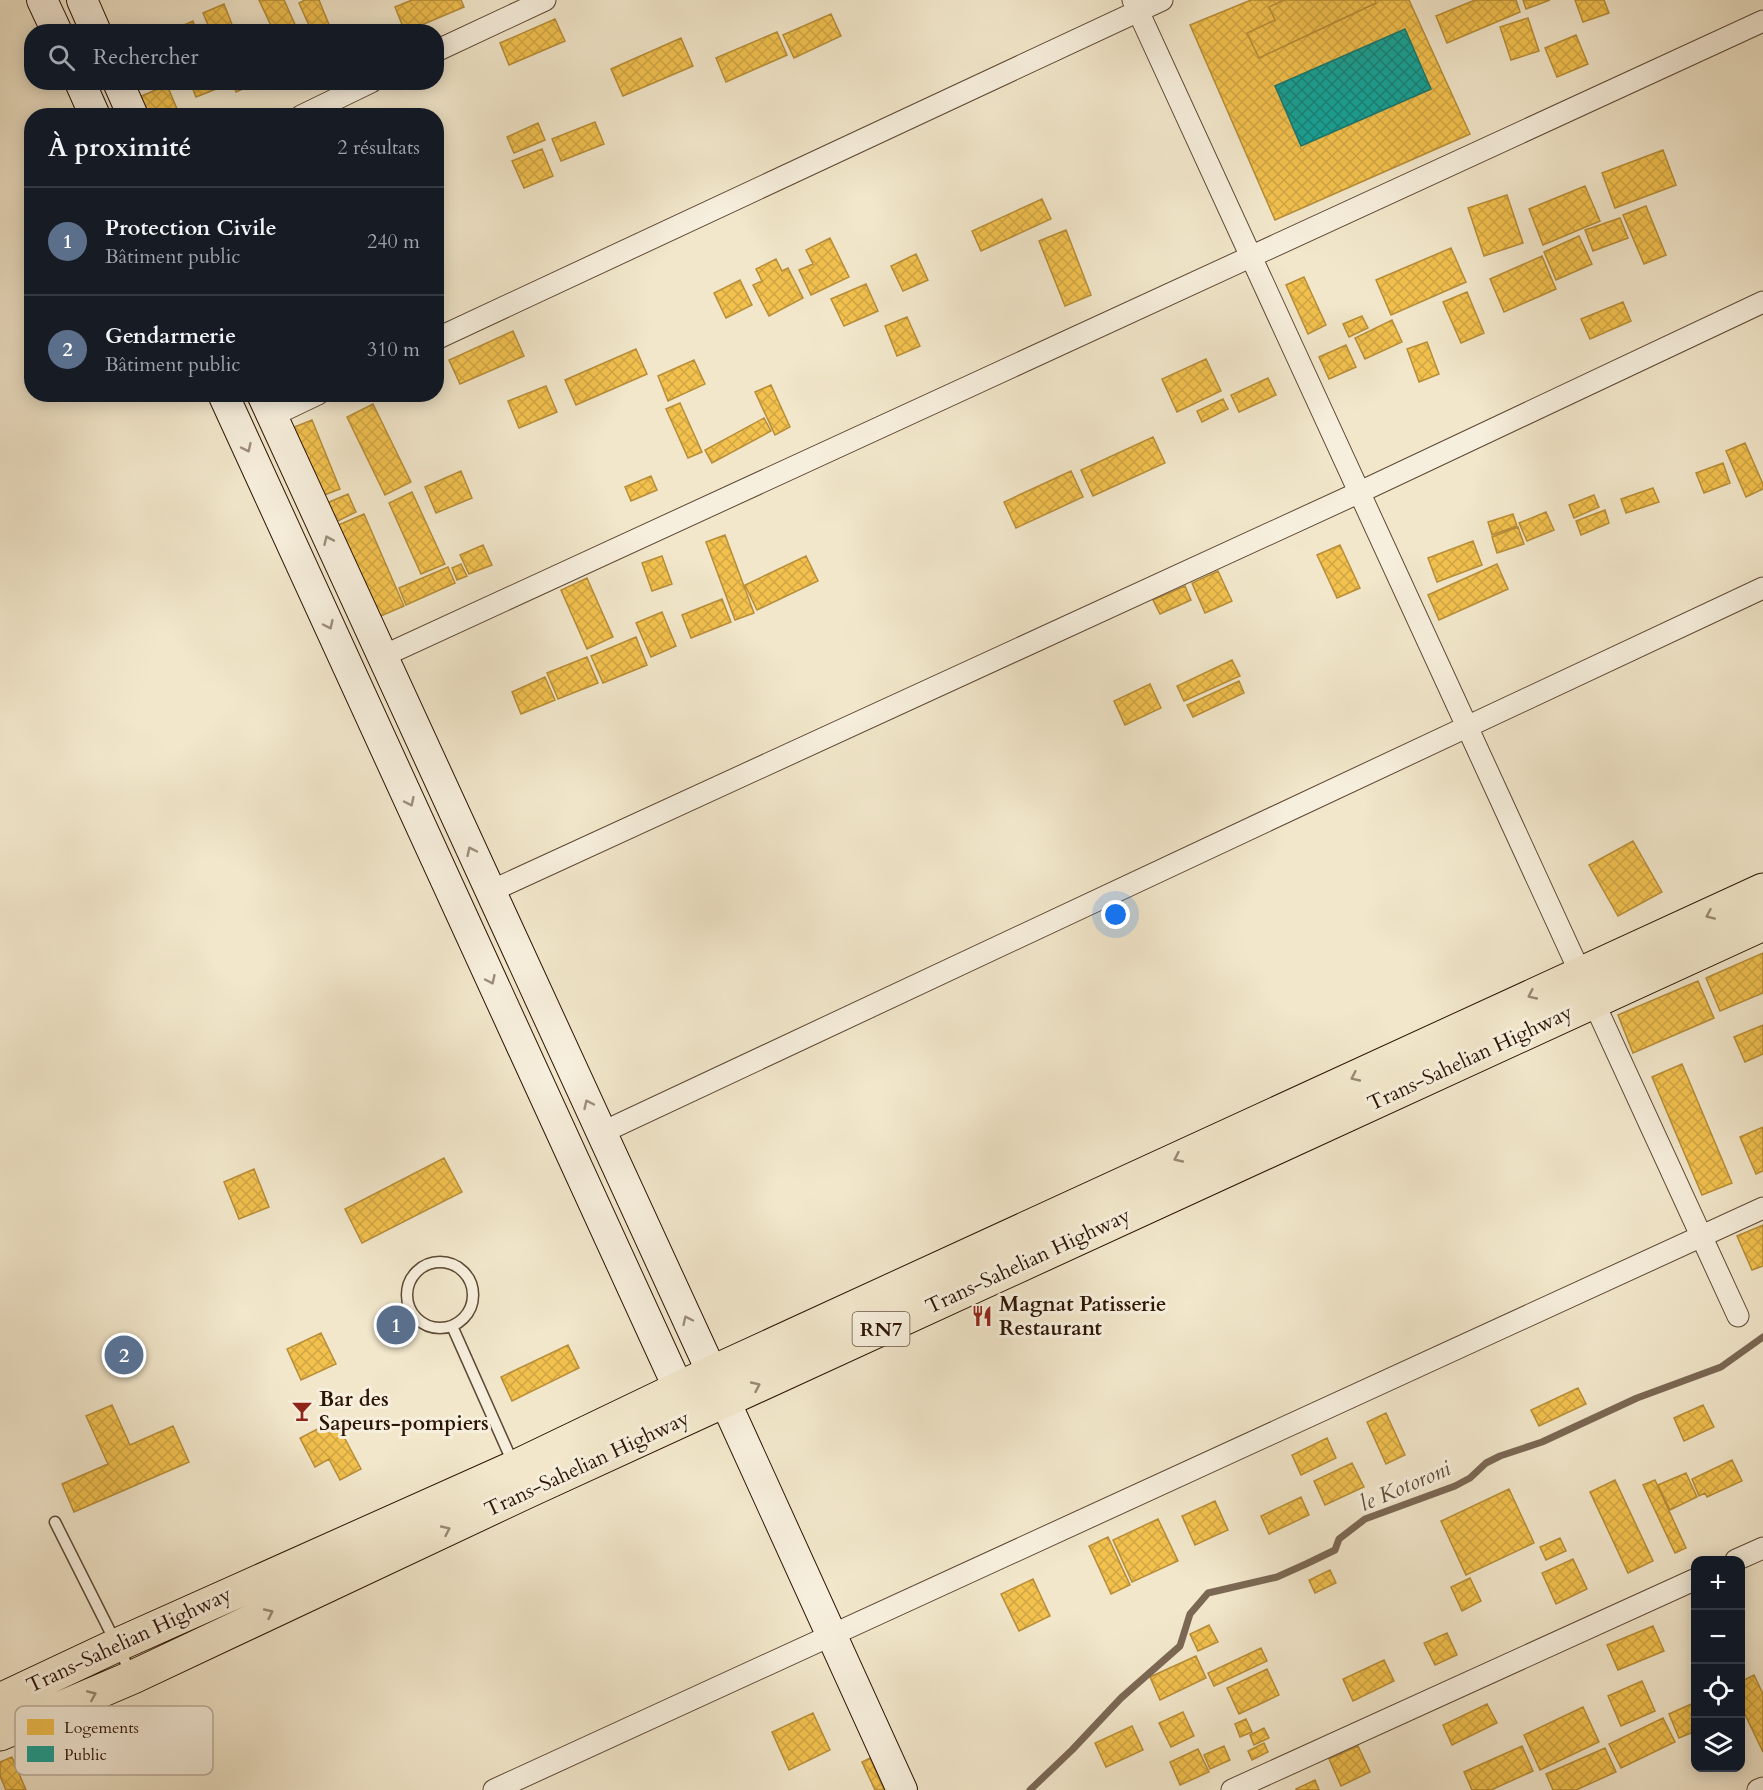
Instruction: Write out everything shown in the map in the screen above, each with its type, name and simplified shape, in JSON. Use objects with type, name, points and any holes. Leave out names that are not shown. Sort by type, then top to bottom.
[{"type":"highway","name":"Trans-Sahelian Highway","points":[[65,1706],[133,1677],[521,1479],[1588,987],[1763,890]]},
{"type":"highway","name":"Trans-Sahelian Highway","points":[[1588,987],[1763,924]]},
{"type":"highway","name":"Trans-Sahelian Highway","points":[[0,1700],[117,1644],[521,1479]]},
{"type":"highway","name":"Trans-Sahelian Highway","points":[[0,1734],[15,1728]]},
{"type":"street","points":[[42,0],[53,24]]},
{"type":"street","points":[[82,0],[92,24]]},
{"type":"street","points":[[444,47],[545,0]]},
{"type":"street","points":[[444,335],[1135,6],[1162,0]]},
{"type":"street","points":[[1135,6],[1703,1235],[1738,1316]]},
{"type":"street","points":[[381,657],[1763,21]]},
{"type":"street","points":[[84,90],[91,108]]},
{"type":"street","points":[[122,90],[129,108]]},
{"type":"street","points":[[317,108],[354,90]]},
{"type":"street","points":[[489,892],[1360,492],[1763,302]]},
{"type":"street","points":[[227,402],[685,1402]]},
{"type":"street","points":[[267,405],[902,1790]]},
{"type":"street","points":[[601,1133],[1763,588]]},
{"type":"street","points":[[494,1790],[1763,1208]]},
{"type":"street","points":[[1745,1556],[1763,1548]]},
{"type":"street","points":[[1232,1790],[1691,1581]]},
{"type":"street","points":[[1758,1790],[1763,1788]]},
{"type":"lane","points":[[448,1263],[458,1267],[470,1282],[473,1293],[468,1312],[452,1326],[429,1326],[419,1321],[411,1312],[407,1301],[410,1279],[417,1270],[427,1264],[448,1263]]},
{"type":"lane","points":[[452,1326],[521,1479]]},
{"type":"lane","points":[[55,1522],[133,1677]]},
{"type":"building: Logements","points":[[259,0],[284,0],[295,24],[270,24]]},
{"type":"building: Logements","points":[[305,0],[319,0],[329,24],[308,24],[299,3]]},
{"type":"building: Logements","points":[[412,0],[461,0],[464,7],[424,24],[402,24],[395,7]]},
{"type":"building: Logements","points":[[1251,0],[1409,0],[1470,134],[1275,220],[1190,25]]},
{"type":"building: Logements","points":[[1284,0],[1375,0],[1376,3],[1259,58],[1247,33],[1275,20],[1269,7]]},
{"type":"building: Logements","points":[[1475,0],[1516,0],[1520,12],[1447,43],[1436,16]]},
{"type":"building: Logements","points":[[1523,0],[1550,0],[1526,9]]},
{"type":"building: Logements","points":[[1575,0],[1604,0],[1609,13],[1583,22]]},
{"type":"building: Logements","points":[[224,4],[232,24],[208,24],[203,13]]},
{"type":"building: Logements","points":[[831,14],[841,36],[794,58],[783,35]]},
{"type":"building: Logements","points":[[1528,18],[1539,51],[1511,60],[1500,27]]},
{"type":"building: Logements","points":[[555,19],[565,41],[509,65],[500,43]]},
{"type":"building: Logements","points":[[777,32],[787,55],[726,82],[716,58]]},
{"type":"building: Logements","points":[[1576,35],[1588,64],[1557,77],[1545,48]]},
{"type":"building: Logements","points":[[681,38],[693,66],[623,96],[611,69]]},
{"type":"building: Logements","points":[[155,90],[169,90],[177,108],[141,108],[137,98]]},
{"type":"building: Logements","points":[[193,90],[214,90],[196,97]]},
{"type":"building: Logements","points":[[595,122],[604,144],[561,161],[552,139]]},
{"type":"building: Logements","points":[[538,123],[545,140],[514,153],[507,137]]},
{"type":"building: Logements","points":[[542,149],[553,176],[524,188],[512,161]]},
{"type":"building: Logements","points":[[1663,150],[1676,185],[1615,208],[1602,173]]},
{"type":"building: Logements","points":[[1585,186],[1600,221],[1543,245],[1529,209]]},
{"type":"building: Logements","points":[[1507,195],[1523,243],[1484,256],[1468,208]]},
{"type":"building: Logements","points":[[1042,199],[1051,219],[981,251],[972,231]]},
{"type":"building: Logements","points":[[1646,206],[1666,255],[1644,264],[1623,215]]},
{"type":"building: Logements","points":[[1620,218],[1628,238],[1593,251],[1585,230]]},
{"type":"building: Logements","points":[[1066,230],[1091,295],[1065,306],[1039,241]]},
{"type":"building: Logements","points":[[1579,236],[1592,264],[1556,280],[1544,252]]},
{"type":"building: Logements","points":[[830,238],[849,277],[811,295],[799,270],[813,264],[806,250]]},
{"type":"building: Logements","points":[[1451,248],[1466,282],[1391,315],[1376,280]]},
{"type":"building: Logements","points":[[916,254],[928,280],[903,291],[891,266]]},
{"type":"building: Logements","points":[[1542,256],[1556,289],[1504,312],[1490,279]]},
{"type":"building: Logements","points":[[776,259],[782,271],[788,268],[803,298],[769,316],[753,285],[762,281],[756,269]]},
{"type":"building: Logements","points":[[1304,277],[1326,325],[1308,334],[1286,285]]},
{"type":"building: Logements","points":[[740,280],[752,305],[726,318],[714,293]]},
{"type":"building: Logements","points":[[866,284],[878,311],[844,326],[831,299]]},
{"type":"building: Logements","points":[[1467,292],[1484,333],[1461,343],[1443,302]]},
{"type":"building: Logements","points":[[1623,302],[1631,321],[1590,339],[1581,319]]},
{"type":"building: Logements","points":[[1362,316],[1368,328],[1349,337],[1343,324]]},
{"type":"building: Logements","points":[[907,317],[920,346],[897,356],[885,326]]},
{"type":"building: Logements","points":[[1392,320],[1402,342],[1365,359],[1355,338]]},
{"type":"building: Logements","points":[[513,331],[524,356],[460,384],[449,360]]},
{"type":"building: Logements","points":[[1427,342],[1439,374],[1419,382],[1407,349]]},
{"type":"building: Logements","points":[[1346,345],[1356,367],[1329,379],[1319,357]]},
{"type":"building: Logements","points":[[636,349],[647,374],[576,405],[565,380]]},
{"type":"building: Logements","points":[[1206,359],[1221,391],[1177,412],[1162,379]]},
{"type":"building: Logements","points":[[694,360],[705,384],[668,401],[658,376]]},
{"type":"building: Logements","points":[[1268,378],[1276,395],[1239,412],[1231,395]]},
{"type":"building: Logements","points":[[771,385],[790,427],[775,435],[755,392]]},
{"type":"building: Logements","points":[[546,386],[557,412],[519,428],[508,401]]},
{"type":"building: Logements","points":[[1223,399],[1228,409],[1202,422],[1197,411]]},
{"type":"building: Logements","points":[[680,403],[702,452],[688,458],[666,409]]},
{"type":"building: Logements","points":[[373,404],[411,482],[385,495],[347,417]]},
{"type":"building: Logements","points":[[764,418],[771,431],[712,463],[705,450]]},
{"type":"building: Logements","points":[[312,420],[340,489],[319,497],[292,428]]},
{"type":"building: Logements","points":[[1153,437],[1165,463],[1093,496],[1081,470]]},
{"type":"building: Logements","points":[[1745,443],[1763,484],[1763,489],[1746,497],[1726,451]]},
{"type":"building: Logements","points":[[1723,463],[1730,483],[1704,493],[1696,473]]},
{"type":"building: Logements","points":[[461,471],[472,498],[436,513],[425,487]]},
{"type":"building: Logements","points":[[1071,471],[1083,497],[1016,528],[1004,502]]},
{"type":"building: Logements","points":[[651,476],[657,490],[631,501],[625,487]]},
{"type":"building: Logements","points":[[1653,488],[1659,502],[1626,513],[1621,499]]},
{"type":"building: Logements","points":[[412,492],[445,564],[421,574],[389,503]]},
{"type":"building: Logements","points":[[348,494],[356,512],[336,522],[327,503]]},
{"type":"building: Logements","points":[[1594,495],[1599,507],[1574,518],[1569,505]]},
{"type":"building: Logements","points":[[1605,510],[1609,523],[1581,535],[1576,521]]},
{"type":"building: Logements","points":[[1546,512],[1554,530],[1527,541],[1519,523]]},
{"type":"building: Logements","points":[[364,514],[404,606],[376,618],[336,526]]},
{"type":"building: Logements","points":[[1513,514],[1517,526],[1492,535],[1488,522]]},
{"type":"building: Logements","points":[[1518,527],[1524,544],[1497,553],[1492,537]]},
{"type":"building: Logements","points":[[725,535],[754,613],[735,620],[706,542]]},
{"type":"building: Logements","points":[[1473,541],[1482,565],[1437,582],[1428,558]]},
{"type":"building: Logements","points":[[483,545],[492,565],[469,574],[460,555]]},
{"type":"building: Logements","points":[[1340,545],[1360,588],[1337,598],[1317,555]]},
{"type":"building: Logements","points":[[662,556],[672,584],[652,591],[642,563]]},
{"type":"building: Logements","points":[[806,556],[818,581],[757,610],[745,585]]},
{"type":"building: Logements","points":[[461,564],[467,576],[457,580],[452,568]]},
{"type":"building: Logements","points":[[1497,564],[1508,589],[1439,620],[1428,595]]},
{"type":"building: Logements","points":[[448,567],[455,583],[406,605],[399,588]]},
{"type":"building: Logements","points":[[1218,571],[1232,601],[1205,613],[1192,583]]},
{"type":"building: Logements","points":[[587,578],[613,637],[587,649],[561,590]]},
{"type":"building: Logements","points":[[1185,586],[1191,600],[1160,614],[1153,600]]},
{"type":"building: Logements","points":[[722,599],[731,622],[691,638],[682,615]]},
{"type":"building: Logements","points":[[662,612],[676,646],[651,657],[636,623]]},
{"type":"building: Logements","points":[[636,637],[647,665],[603,683],[591,656]]},
{"type":"building: Logements","points":[[587,657],[598,683],[558,699],[547,673]]},
{"type":"building: Logements","points":[[1232,660],[1240,676],[1184,701],[1177,686]]},
{"type":"building: Logements","points":[[545,677],[555,700],[521,714],[512,692]]},
{"type":"building: Logements","points":[[1239,681],[1244,693],[1193,717],[1187,705]]},
{"type":"building: Logements","points":[[1150,684],[1161,708],[1125,725],[1114,701]]},
{"type":"building: Logements","points":[[1633,841],[1662,892],[1618,916],[1589,865]]},
{"type":"building: Logements","points":[[1763,953],[1763,993],[1720,1011],[1706,978]]},
{"type":"building: Logements","points":[[1698,981],[1714,1018],[1633,1053],[1618,1015]]},
{"type":"building: Logements","points":[[1763,1025],[1763,1054],[1745,1062],[1734,1037]]},
{"type":"building: Logements","points":[[1682,1064],[1732,1183],[1702,1195],[1652,1077]]},
{"type":"building: Logements","points":[[1763,1127],[1763,1171],[1756,1174],[1740,1137]]},
{"type":"building: Logements","points":[[444,1158],[462,1192],[362,1243],[345,1209]]},
{"type":"building: Logements","points":[[254,1169],[269,1207],[239,1219],[224,1182]]},
{"type":"building: Logements","points":[[1763,1225],[1763,1266],[1752,1270],[1737,1236]]},
{"type":"building: Logements","points":[[321,1333],[336,1364],[301,1380],[287,1349]]},
{"type":"building: Logements","points":[[568,1345],[579,1368],[512,1401],[501,1377]]},
{"type":"building: Logements","points":[[1578,1388],[1586,1404],[1539,1426],[1531,1410]]},
{"type":"building: Logements","points":[[112,1405],[130,1445],[173,1426],[189,1462],[74,1512],[62,1484],[108,1464],[86,1416]]},
{"type":"building: Logements","points":[[1703,1405],[1714,1427],[1684,1441],[1674,1418]]},
{"type":"building: Logements","points":[[1386,1413],[1405,1455],[1386,1464],[1367,1422]]},
{"type":"building: Logements","points":[[335,1420],[361,1469],[340,1480],[329,1459],[315,1467],[300,1438]]},
{"type":"building: Logements","points":[[1327,1438],[1336,1458],[1301,1475],[1292,1455]]},
{"type":"building: Logements","points":[[1732,1460],[1742,1481],[1707,1497],[1705,1493],[1699,1496],[1692,1479]]},
{"type":"building: Logements","points":[[1352,1463],[1364,1487],[1325,1505],[1314,1481]]},
{"type":"building: Logements","points":[[1686,1473],[1697,1497],[1670,1510],[1658,1485]]},
{"type":"building: Logements","points":[[1615,1480],[1653,1561],[1628,1573],[1590,1492]]},
{"type":"building: Logements","points":[[1655,1480],[1686,1548],[1675,1553],[1643,1485]]},
{"type":"building: Logements","points":[[1509,1489],[1534,1543],[1466,1575],[1441,1521]]},
{"type":"building: Logements","points":[[1301,1497],[1309,1515],[1269,1534],[1261,1516]]},
{"type":"building: Logements","points":[[1215,1501],[1228,1530],[1195,1545],[1182,1516]]},
{"type":"building: Logements","points":[[1158,1519],[1178,1561],[1132,1582],[1113,1540]]},
{"type":"building: Logements","points":[[1108,1537],[1130,1585],[1111,1594],[1089,1546]]},
{"type":"building: Logements","points":[[1560,1538],[1566,1551],[1546,1560],[1540,1547]]},
{"type":"building: Logements","points":[[1573,1559],[1587,1589],[1556,1604],[1542,1573]]},
{"type":"building: Logements","points":[[1330,1570],[1336,1583],[1315,1593],[1309,1580]]},
{"type":"building: Logements","points":[[1470,1578],[1481,1601],[1462,1611],[1451,1587]]},
{"type":"building: Logements","points":[[1033,1579],[1050,1616],[1019,1631],[1001,1594]]},
{"type":"building: Logements","points":[[1209,1625],[1218,1642],[1198,1651],[1190,1634]]},
{"type":"building: Logements","points":[[1653,1626],[1664,1651],[1618,1670],[1607,1645]]},
{"type":"building: Logements","points":[[1447,1633],[1457,1655],[1435,1665],[1424,1643]]},
{"type":"building: Logements","points":[[1261,1648],[1267,1661],[1214,1686],[1208,1673]]},
{"type":"building: Logements","points":[[1196,1656],[1206,1678],[1160,1700],[1150,1677]]},
{"type":"building: Logements","points":[[1384,1660],[1394,1681],[1353,1701],[1343,1679]]},
{"type":"building: Logements","points":[[1267,1669],[1279,1695],[1239,1714],[1227,1688]]},
{"type":"building: Logements","points":[[1754,1675],[1763,1694],[1763,1752],[1745,1714],[1745,1680]]},
{"type":"building: Logements","points":[[1642,1681],[1655,1711],[1621,1726],[1608,1696]]},
{"type":"building: Logements","points":[[1487,1704],[1497,1723],[1452,1745],[1443,1725]]},
{"type":"building: Logements","points":[[1691,1704],[1691,1733],[1679,1738],[1669,1714]]},
{"type":"building: Logements","points":[[1583,1707],[1599,1742],[1540,1770],[1524,1735]]},
{"type":"building: Logements","points":[[1183,1712],[1194,1736],[1171,1747],[1159,1723]]},
{"type":"building: Logements","points":[[813,1713],[830,1750],[789,1770],[772,1732]]},
{"type":"building: Logements","points":[[1663,1718],[1675,1742],[1621,1768],[1609,1744]]},
{"type":"building: Logements","points":[[1246,1719],[1252,1732],[1240,1737],[1235,1724]]},
{"type":"building: Logements","points":[[1132,1726],[1143,1750],[1106,1767],[1095,1743]]},
{"type":"building: Logements","points":[[1264,1728],[1269,1738],[1254,1745],[1250,1735]]},
{"type":"building: Logements","points":[[1264,1743],[1268,1752],[1252,1760],[1248,1751]]},
{"type":"building: Logements","points":[[1224,1746],[1230,1760],[1210,1769],[1204,1755]]},
{"type":"building: Logements","points":[[1358,1746],[1370,1772],[1341,1786],[1329,1759]]},
{"type":"building: Logements","points":[[1522,1746],[1533,1771],[1491,1790],[1472,1790],[1464,1772]]},
{"type":"building: Logements","points":[[1605,1748],[1616,1772],[1576,1790],[1553,1790],[1546,1774]]},
{"type":"building: Logements","points":[[1198,1749],[1209,1772],[1180,1785],[1170,1762]]},
{"type":"building: Logements","points":[[12,1757],[15,1775],[20,1775],[26,1790],[6,1790],[0,1776],[0,1762]]},
{"type":"building: Logements","points":[[870,1758],[884,1790],[875,1790],[862,1762]]},
{"type":"building: Logements","points":[[1315,1780],[1319,1790],[1296,1790],[1296,1789]]},
{"type":"building: Public","points":[[1405,29],[1431,89],[1301,146],[1275,86]]},
{"type":"waterway","name":"le Kotoroni","points":[[1030,1790],[1121,1698],[1180,1646],[1190,1614],[1208,1593],[1277,1577],[1306,1564],[1335,1550],[1339,1539],[1365,1519],[1455,1486],[1470,1478],[1486,1463],[1500,1456],[1542,1442],[1637,1398],[1721,1367],[1763,1337]]},
{"type":"place","name":"Magnat Patisserie Restaurant","points":[[982,1316]]},
{"type":"place","name":"Protection Civile","points":[[396,1325]]},
{"type":"place","name":"Gendarmerie","points":[[124,1355]]},
{"type":"place","name":"Bar des Sapeurs-pompiers","points":[[302,1411]]}]
